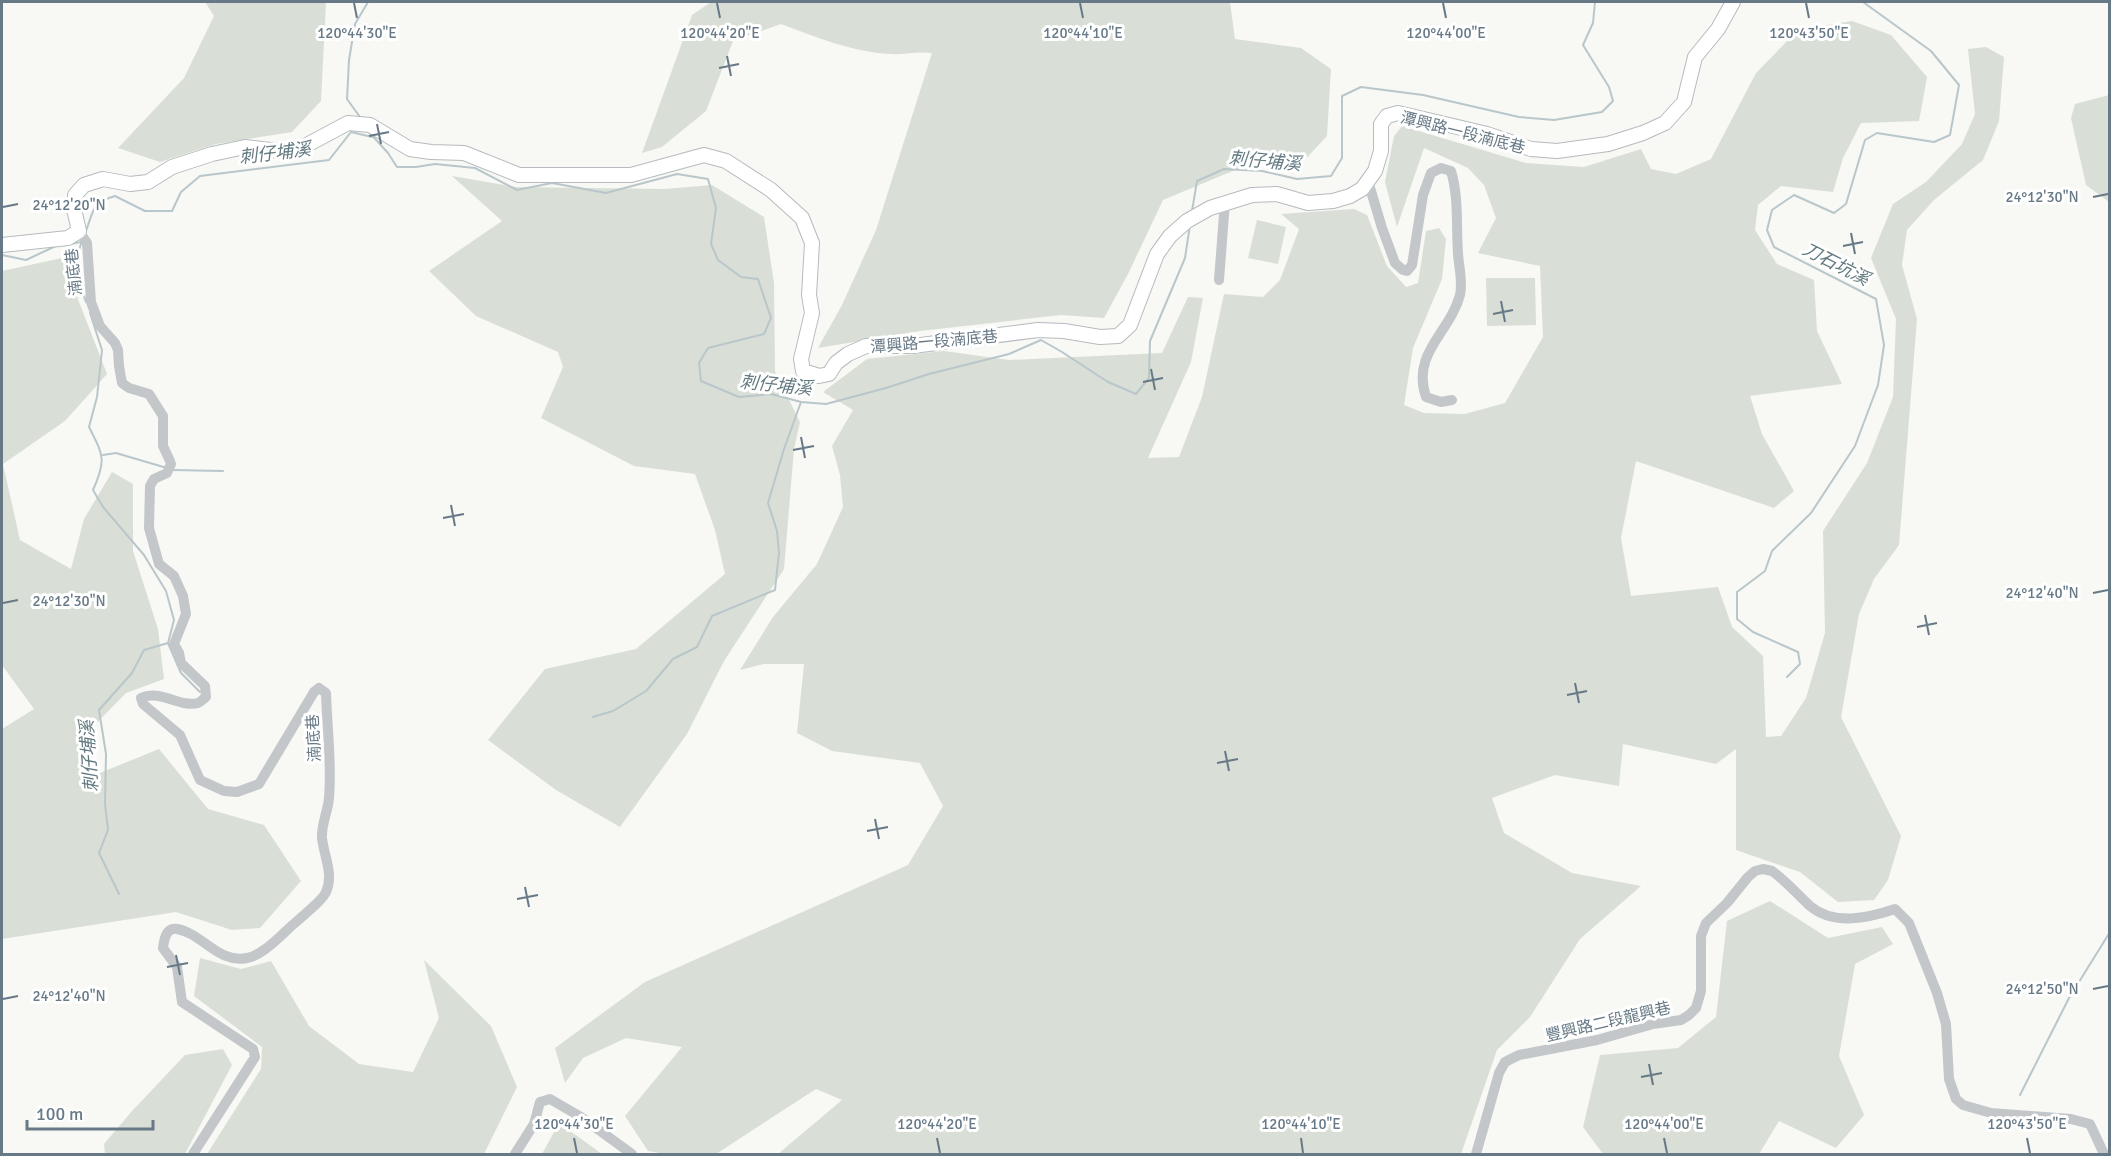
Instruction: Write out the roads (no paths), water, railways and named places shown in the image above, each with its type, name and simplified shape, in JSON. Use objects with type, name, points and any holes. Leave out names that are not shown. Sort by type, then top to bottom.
[{"type":"street","name":"潭興路一段湳底巷","points":[[79,231],[74,209],[75,195],[84,185],[103,179],[130,184],[148,182],[172,167],[212,154],[245,147],[287,152],[305,146],[348,123],[370,125],[410,149],[464,153],[519,175],[631,175],[704,155],[735,166],[771,190],[802,218],[812,243],[809,295],[812,313],[801,359],[803,371],[819,376],[829,374],[836,363],[848,354],[866,346],[913,346],[1038,330],[1064,331],[1100,338],[1118,336],[1130,325],[1157,254],[1170,236],[1187,221],[1210,208],[1252,195],[1277,195],[1308,203],[1333,201],[1350,196],[1362,189],[1375,171],[1380,151],[1381,124],[1387,116],[1398,113],[1487,134],[1530,149],[1557,151],[1608,144],[1665,123],[1684,102],[1695,57],[1718,30],[1733,2]]},
{"type":"street","points":[[1368,181],[1395,262],[1402,270],[1407,271],[1412,266],[1423,195],[1431,173],[1441,168],[1451,171],[1456,190],[1461,291],[1457,306],[1434,340],[1421,374],[1421,384],[1426,397],[1441,402],[1452,400]]},
{"type":"street","points":[[1219,280],[1226,202]]},
{"type":"street","points":[[2,245],[68,238],[79,231]]},
{"type":"street","name":"湳底巷","points":[[79,231],[87,243],[91,302],[100,326],[118,350],[118,366],[122,383],[129,388],[148,394],[163,416],[163,446],[169,466],[154,479],[150,486],[149,528],[159,564],[174,576],[183,596],[186,614],[174,644],[181,663],[205,686],[206,697],[198,703],[149,694],[141,698],[143,705],[180,735],[200,780],[224,791],[237,792],[259,784],[314,692],[319,688],[326,693],[330,772],[329,800],[322,836],[329,880],[326,894],[256,955],[247,958],[236,959],[218,953],[202,941],[176,928],[171,929],[164,937],[163,948],[177,967],[182,1002],[253,1049],[255,1057],[193,1155]]},
{"type":"street","name":"豐興路二段龍興巷","points":[[1476,1155],[1499,1073],[1505,1062],[1519,1055],[1597,1040],[1653,1024],[1681,1020],[1689,1015],[1696,1008],[1701,992],[1702,930],[1748,877],[1755,871],[1763,869],[1772,871],[1812,908],[1829,917],[1849,918],[1895,909],[1899,912],[1909,923],[1937,993],[1946,1024],[1949,1079],[1956,1099],[1964,1106],[1991,1113],[2071,1119],[2090,1124],[2104,1155]]},
{"type":"street","points":[[515,1155],[534,1124],[540,1102],[550,1099],[581,1117],[632,1155]]},
{"type":"waterway","points":[[360,117],[347,99],[349,60],[355,24],[368,2]]},
{"type":"waterway","name":"刺仔埔溪","points":[[1192,211],[1197,181],[1224,169],[1262,171],[1297,179],[1331,176],[1342,158],[1342,96],[1361,87],[1423,95],[1519,117],[1554,120],[1602,112],[1613,101],[1609,87],[1583,45],[1593,23],[1595,2]]},
{"type":"waterway","name":"刀石坑溪","points":[[1787,677],[1800,664],[1798,652],[1753,632],[1737,619],[1737,592],[1765,571],[1772,551],[1811,513],[1855,446],[1878,385],[1884,345],[1876,299],[1774,247],[1767,230],[1772,210],[1794,195],[1834,213],[1846,204],[1865,140],[1877,133],[1934,142],[1950,135],[1959,85],[1931,51],[1863,2]]},
{"type":"waterway","name":"刺仔埔溪","points":[[85,233],[97,205],[115,196],[145,211],[172,211],[181,192],[200,176],[329,160],[351,132],[372,137]]},
{"type":"waterway","name":"刺仔埔溪","points":[[369,132],[397,167],[435,164],[475,168],[517,190],[552,183],[606,193],[677,174],[708,179],[716,208],[711,244],[718,260],[741,277],[758,279],[771,318],[764,334],[708,348],[699,363],[701,381],[739,397],[771,394],[801,402],[826,404],[1009,354],[1041,340],[1108,382],[1136,394],[1149,378],[1150,341],[1185,258],[1190,225]]},
{"type":"waterway","name":"刺仔埔溪","points":[[82,241],[77,265],[86,302]]},
{"type":"waterway","points":[[69,244],[81,242]]},
{"type":"waterway","points":[[2,255],[26,260],[58,245]]},
{"type":"waterway","name":"刺仔埔溪","points":[[90,313],[102,350],[97,397],[89,427],[98,444],[102,464],[93,490],[103,507],[144,555],[166,591],[174,620],[168,643],[144,650],[132,673],[99,710],[106,754],[105,804],[108,830],[99,853],[119,894]]},
{"type":"waterway","points":[[593,717],[613,711],[646,691],[673,659],[697,647],[712,616],[775,590],[779,553],[777,531],[768,503],[801,402]]},
{"type":"waterway","points":[[103,455],[116,453],[167,468]]},
{"type":"waterway","points":[[172,470],[223,471]]},
{"type":"waterway","points":[[168,643],[181,673],[200,692]]},
{"type":"waterway","points":[[2020,1095],[2069,998],[2110,932]]}]
